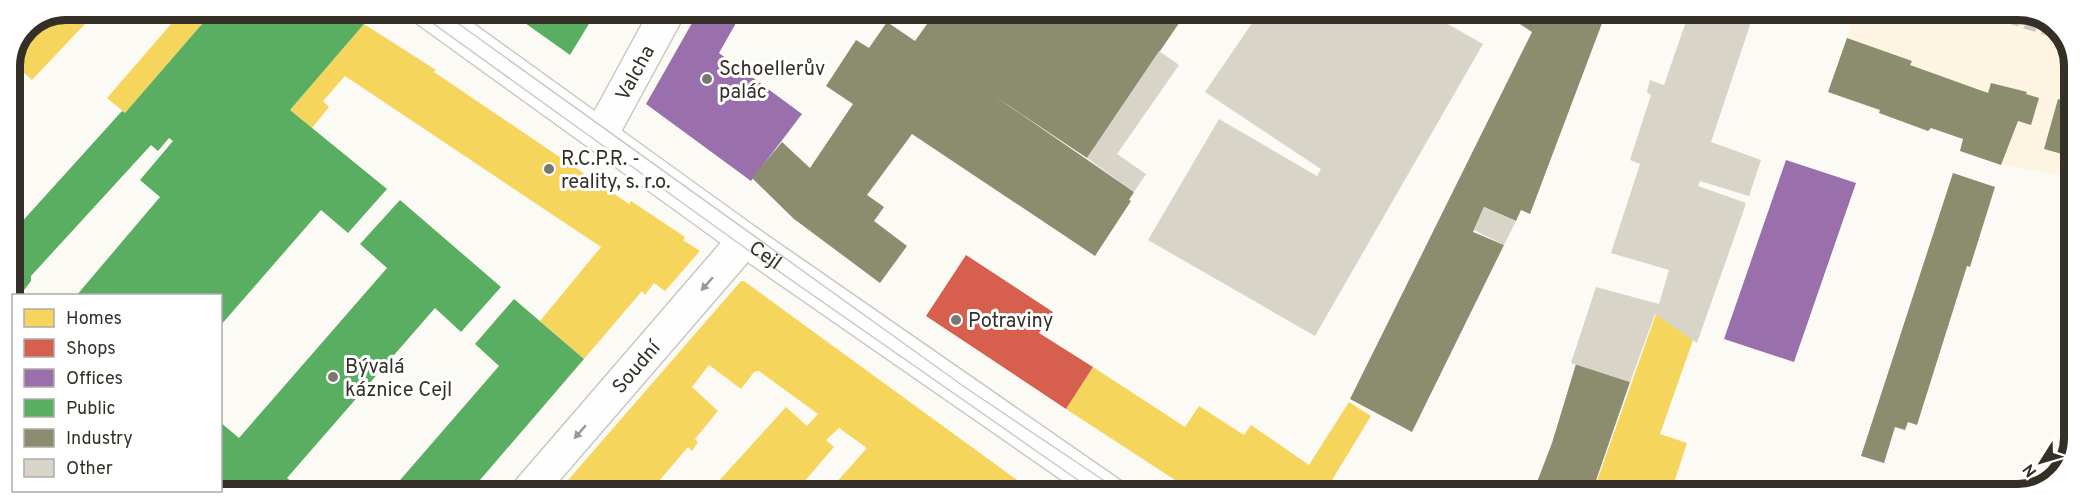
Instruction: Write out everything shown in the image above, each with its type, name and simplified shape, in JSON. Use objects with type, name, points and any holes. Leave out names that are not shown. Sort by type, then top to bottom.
[{"type":"street","name":"Cejl","points":[[445,19],[745,240],[1097,484]]},
{"type":"street","name":"Valcha","points":[[601,134],[664,19]]},
{"type":"street","name":"Soudní","points":[[535,484],[745,240]]},
{"type":"shaded area","points":[[1853,19],[2017,19],[2032,22],[2052,35],[2063,57],[2063,175],[2001,165],[1963,139],[1932,128],[1928,131],[1828,92]]},
{"type":"building: Homes","points":[[66,19],[90,19],[32,80],[20,69],[23,48],[33,33],[52,22]]},
{"type":"building: Homes","points":[[175,19],[206,19],[125,113],[107,98]]},
{"type":"building: Homes","points":[[364,24],[436,70],[434,72],[629,204],[631,201],[685,237],[683,240],[700,251],[665,291],[654,283],[645,295],[642,291],[584,359],[540,321],[601,247],[345,76],[323,101],[329,107],[312,128],[290,110]]},
{"type":"building: Homes","points":[[741,281],[744,281],[1022,484],[835,484],[867,448],[839,428],[826,440],[834,447],[803,483],[800,481],[798,484],[716,484],[786,407],[807,426],[818,414],[759,371],[754,372],[741,389],[709,365],[692,387],[718,411],[695,439],[698,442],[692,451],[688,447],[657,484],[565,484]]},
{"type":"building: Homes","points":[[1656,314],[1693,340],[1660,434],[1687,443],[1674,484],[1596,484]]},
{"type":"building: Homes","points":[[1093,367],[1185,427],[1199,406],[1244,435],[1251,425],[1309,465],[1349,402],[1371,416],[1330,484],[1181,484],[1066,409]]},
{"type":"building: Shops","points":[[966,255],[1053,312],[1039,333],[1093,367],[1066,409],[926,316]]},
{"type":"building: Offices","name":"Schoellerův palác","points":[[694,19],[738,19],[719,53],[802,114],[751,181],[646,104]]},
{"type":"building: Offices","points":[[1786,160],[1856,183],[1794,362],[1724,339]]},
{"type":"building: Public","points":[[206,19],[357,19],[364,24],[290,110],[387,189],[348,233],[321,210],[222,324],[222,294],[78,294],[160,197],[140,180],[173,141],[169,138],[158,151],[151,145],[31,276],[31,281],[24,290],[22,288],[20,290],[20,224],[122,111],[125,113]]},
{"type":"building: Public","points":[[519,19],[592,19],[570,55]]},
{"type":"building: Public","name":"Bývalá káznice Cejl","points":[[400,200],[501,287],[461,332],[435,308],[287,478],[294,484],[222,484],[222,424],[239,438],[387,268],[360,244]]},
{"type":"building: Public","name":"Bývalá káznice Cejl","points":[[514,299],[584,359],[477,484],[397,484],[499,366],[475,344]]},
{"type":"building: Industry","points":[[931,19],[1182,19],[1087,158],[993,95],[1134,192],[1129,200],[1131,201],[1095,256],[912,134],[867,195],[884,207],[874,221],[907,246],[880,283],[794,219],[752,178],[782,142],[810,168],[853,104],[826,86],[856,40],[869,48],[887,22],[915,41]]},
{"type":"building: Industry","points":[[1512,19],[1604,19],[1530,214],[1521,210],[1516,221],[1484,207],[1473,232],[1504,245],[1412,432],[1350,399],[1532,32]]},
{"type":"building: Industry","points":[[1847,38],[1912,61],[1910,65],[1988,93],[1991,83],[2027,92],[2026,94],[2039,98],[2031,125],[2018,121],[2001,165],[1960,151],[1963,139],[1931,128],[1928,131],[1879,113],[1880,110],[1828,92]]},
{"type":"building: Industry","points":[[2058,99],[2063,100],[2063,154],[2044,149]]},
{"type":"building: Industry","points":[[1953,173],[1995,187],[1970,267],[1967,266],[1917,425],[1908,422],[1905,430],[1895,427],[1884,463],[1861,456]]},
{"type":"building: Industry","points":[[1576,364],[1630,382],[1595,484],[1536,484],[1552,443]]},
{"type":"building: Other","points":[[1255,19],[1439,19],[1483,44],[1315,336],[1148,240],[1219,119],[1317,176],[1321,169],[1205,92]]},
{"type":"building: Other","points":[[1687,19],[1752,19],[1711,142],[1761,160],[1749,196],[1700,181],[1698,186],[1746,203],[1740,221],[1697,343],[1655,314],[1630,382],[1571,363],[1596,287],[1659,304],[1669,270],[1611,253],[1640,164],[1630,160],[1651,95],[1647,92],[1650,80],[1664,85]]},
{"type":"building: Other","points":[[1159,51],[1179,65],[1117,154],[1146,174],[1134,192],[1087,158]]},
{"type":"building: Other","points":[[1484,207],[1516,221],[1504,245],[1474,230]]},
{"type":"building: Other","points":[[2028,476],[2039,479],[2038,480],[2025,484]]},
{"type":"tram line","points":[[427,19],[741,245],[1084,484]]},
{"type":"tram line","points":[[452,19],[966,388],[1109,484]]},
{"type":"railway","points":[[2002,19],[2052,35]]},
{"type":"place","name":"Schoellerův palác","points":[[707,79]]},
{"type":"place","name":"R.C.P.R. - reality, s. r.o.","points":[[549,169]]},
{"type":"place","name":"Potraviny","points":[[956,320]]},
{"type":"place","name":"Bývalá káznice Cejl","points":[[333,377]]}]
